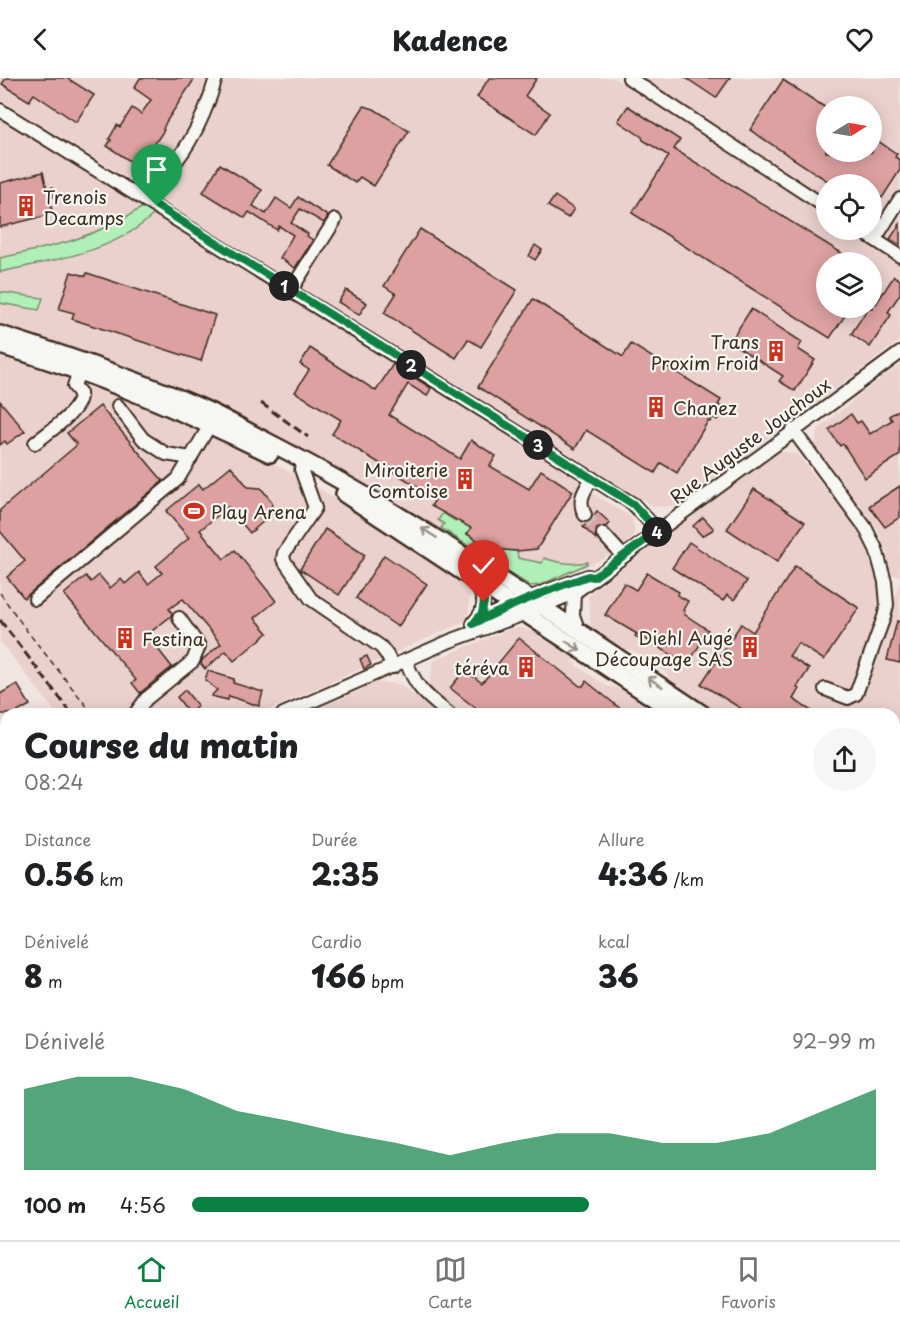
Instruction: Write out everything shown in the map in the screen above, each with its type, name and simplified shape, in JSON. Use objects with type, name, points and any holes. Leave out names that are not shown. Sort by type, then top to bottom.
[{"type":"main road","points":[[0,334],[96,364],[197,405],[303,459],[395,512],[694,708]]},
{"type":"main road","points":[[0,346],[80,371],[190,415],[301,469],[351,498],[668,708]]},
{"type":"street","points":[[144,198],[174,166],[190,143],[200,126],[216,78]]},
{"type":"street","points":[[629,78],[816,200]]},
{"type":"street","points":[[0,110],[633,504],[658,531]]},
{"type":"street","points":[[882,228],[900,199]]},
{"type":"street","points":[[291,290],[335,220]]},
{"type":"street","points":[[877,240],[900,255]]},
{"type":"street","name":"Rue Auguste Jouchoux","points":[[536,603],[574,593],[900,353]]},
{"type":"street","points":[[35,443],[72,412],[79,403],[80,393],[74,386],[80,371]]},
{"type":"street","points":[[118,406],[143,439],[166,454],[191,458]]},
{"type":"street","points":[[35,599],[178,479],[210,425]]},
{"type":"street","points":[[793,430],[859,520],[876,549],[885,582],[887,605],[884,618],[856,694],[848,698],[825,689]]},
{"type":"street","points":[[301,469],[315,508],[284,553],[283,559],[311,599],[381,647],[393,667]]},
{"type":"street","points":[[585,515],[580,500],[592,478]]},
{"type":"street","points":[[603,534],[624,556]]},
{"type":"street","points":[[470,576],[479,588],[484,602],[482,613],[473,624]]},
{"type":"street","name":"Rue Auguste Jouchoux","points":[[297,708],[536,603],[588,576],[594,577]]},
{"type":"street","points":[[574,593],[573,615],[579,632]]},
{"type":"street","name":"Rue Auguste Jouchoux","points":[[450,641],[473,624],[518,610]]},
{"type":"street","points":[[139,708],[146,699],[193,661],[199,646],[179,618]]},
{"type":"street","points":[[406,661],[414,682],[424,694],[442,708]]},
{"type":"path","points":[[0,593],[88,708]]},
{"type":"shaded area","points":[[0,78],[208,78],[194,115],[175,153],[151,175],[128,179],[1,100]]},
{"type":"shaded area","points":[[225,78],[614,78],[816,209],[816,240],[863,240],[881,252],[816,252],[816,318],[882,318],[882,252],[900,264],[900,341],[676,506],[654,507],[165,203],[161,197],[162,188],[182,167],[199,143],[213,114]]},
{"type":"shaded area","points":[[639,78],[900,78],[900,245],[882,233],[882,174],[816,174],[816,193]]},
{"type":"shaded area","points":[[0,119],[573,475],[586,489],[631,517],[635,530],[631,541],[599,561],[542,584],[530,586],[404,507],[306,450],[196,397],[119,366],[0,327]]},
{"type":"shaded area","points":[[0,354],[91,384],[197,427],[283,468],[325,492],[470,588],[468,620],[273,708],[52,708],[0,641]]},
{"type":"shaded area","points":[[900,365],[900,576],[890,575],[886,551],[878,531],[815,445],[818,429]]},
{"type":"shaded area","points":[[780,451],[797,454],[855,526],[876,569],[878,608],[865,657],[878,660],[900,581],[900,708],[706,708],[673,685],[666,673],[632,650],[623,649],[591,627],[588,596]]},
{"type":"shaded area","points":[[513,628],[522,628],[533,632],[571,656],[577,666],[607,686],[621,689],[649,708],[452,708],[433,693],[429,685],[433,663],[436,659]]},
{"type":"shaded area","points":[[378,682],[400,684],[430,708],[319,708]]},
{"type":"green space","points":[[143,207],[154,214],[120,238],[61,259],[0,272],[0,258],[91,234]]},
{"type":"green space","points":[[0,292],[43,298],[39,310],[0,303]]},
{"type":"green space","points":[[443,513],[455,521],[457,519],[473,524],[467,534],[492,549],[517,551],[518,558],[542,563],[544,558],[565,563],[587,562],[587,564],[540,585],[530,586],[441,528],[444,524],[438,520]]},
{"type":"building","points":[[6,78],[67,78],[94,95],[76,122],[34,94],[29,101],[2,84]]},
{"type":"building","points":[[140,78],[195,78],[139,167],[107,146],[117,125],[120,127],[132,108],[141,114],[151,100],[134,88]]},
{"type":"building","points":[[489,78],[537,78],[525,96],[550,113],[536,135],[477,97]]},
{"type":"building","points":[[686,78],[730,78],[716,98]]},
{"type":"building","points":[[783,80],[816,101],[816,162],[882,162],[882,144],[897,154],[895,157],[900,160],[900,170],[882,198],[882,174],[817,174],[750,130]]},
{"type":"building","points":[[364,106],[374,109],[409,131],[374,186],[360,177],[355,183],[327,165]]},
{"type":"building","points":[[628,106],[680,140],[674,149],[816,237],[816,240],[821,240],[840,252],[816,252],[816,318],[843,318],[830,338],[632,213],[669,156],[618,121]]},
{"type":"building","points":[[220,164],[262,190],[253,206],[266,214],[276,198],[291,208],[298,197],[328,216],[324,223],[300,209],[291,223],[313,240],[295,268],[280,258],[293,235],[279,226],[277,230],[249,212],[245,218],[203,192]]},
{"type":"building","name":"Trenois Decamps","points":[[43,172],[47,189],[53,187],[53,197],[49,198],[53,214],[0,227],[0,183]]},
{"type":"building","points":[[555,196],[574,209],[568,218],[548,206]]},
{"type":"building","points":[[900,224],[900,245],[890,239]]},
{"type":"building","points":[[420,229],[517,290],[481,347],[468,339],[456,358],[384,313],[396,294],[384,286]]},
{"type":"building","points":[[535,245],[542,250],[535,260],[529,256]]},
{"type":"building","points":[[71,272],[86,276],[87,273],[215,315],[201,361],[72,319],[74,313],[59,309]]},
{"type":"building","points":[[894,276],[900,280],[900,294],[888,312],[891,315],[870,347],[851,334],[861,318],[882,318],[882,295]]},
{"type":"building","points":[[346,290],[367,303],[359,315],[338,302]]},
{"type":"building","points":[[533,299],[623,357],[631,344],[721,400],[718,405],[725,409],[717,420],[713,417],[710,422],[708,421],[677,473],[661,463],[655,473],[586,430],[575,449],[478,387]]},
{"type":"building","name":"Trans Proxim Froid","points":[[751,309],[802,342],[798,349],[815,360],[795,391],[779,381],[783,376],[730,342]]},
{"type":"building","points":[[310,348],[376,391],[393,364],[431,388],[427,396],[408,384],[389,415],[460,459],[471,440],[496,456],[490,466],[529,489],[541,470],[573,491],[537,549],[517,551],[492,549],[467,534],[471,528],[431,506],[436,498],[332,434],[341,420],[295,392],[309,370],[300,364]]},
{"type":"building","points":[[0,401],[25,431],[7,444],[5,441],[0,445]]},
{"type":"building","points":[[100,406],[163,481],[24,598],[7,577],[25,561],[0,531],[0,510],[77,445],[67,433]]},
{"type":"building","points":[[900,409],[900,455],[865,478],[843,444],[840,446],[829,430],[851,414],[857,423],[861,421],[870,434],[892,420],[889,416]]},
{"type":"building","points":[[231,466],[248,487],[261,488],[272,502],[271,515],[250,533],[228,507],[200,530],[224,559],[235,550],[276,601],[255,618],[268,633],[234,661],[226,651],[205,669],[201,664],[202,660],[221,644],[183,599],[169,609],[171,616],[147,635],[172,667],[140,693],[132,683],[136,680],[64,594],[86,576],[91,582],[99,575],[110,588],[121,579],[125,584],[139,572],[148,584],[162,573],[156,566],[189,538],[166,511],[199,484],[203,489]]},
{"type":"building","points":[[900,486],[900,517],[885,527],[869,506]]},
{"type":"building","points":[[754,489],[805,522],[777,562],[727,529]]},
{"type":"building","points":[[597,511],[610,523],[607,527],[597,528],[596,539],[583,527]]},
{"type":"building","points":[[703,517],[714,529],[702,536],[693,526]]},
{"type":"building","points":[[325,529],[365,555],[339,595],[300,569]]},
{"type":"building","points":[[689,542],[747,581],[734,600],[727,595],[723,601],[672,568]]},
{"type":"building","points":[[384,555],[427,584],[398,627],[356,598]]},
{"type":"building","points":[[795,566],[859,608],[824,660],[798,643],[789,656],[809,669],[797,687],[799,689],[793,699],[807,708],[740,708],[701,684],[741,624],[753,632]]},
{"type":"building","points":[[647,573],[679,592],[677,595],[688,601],[683,610],[684,614],[708,630],[688,665],[644,638],[642,641],[635,636],[637,634],[605,615],[624,583],[636,590]]},
{"type":"building","points":[[897,621],[900,622],[900,663],[887,660]]},
{"type":"building","points":[[519,638],[580,686],[583,686],[586,681],[620,708],[475,708],[450,688],[465,670],[482,683]]},
{"type":"building","points":[[367,656],[371,665],[364,669],[360,659]]},
{"type":"building","points":[[208,671],[234,679],[233,683],[263,692],[259,706],[229,696],[228,700],[211,696],[217,690],[205,680]]},
{"type":"building","points":[[17,684],[30,705],[25,708],[0,708],[0,694]]},
{"type":"building","points":[[185,690],[198,706],[185,708],[177,697]]},
{"type":"tunnel","points":[[585,515],[603,534]]},
{"type":"railway","points":[[261,403],[308,437]]},
{"type":"railway","points":[[0,620],[67,708]]},
{"type":"place","name":"Trenois Decamps","points":[[26,206]]},
{"type":"place","name":"Trans Proxim Froid","points":[[776,351]]},
{"type":"place","name":"Chanez","points":[[656,407]]},
{"type":"place","name":"Miroiterie Comtoise","points":[[465,479]]},
{"type":"place","name":"Play Arena","points":[[194,511]]},
{"type":"place","name":"Festina","points":[[125,638]]},
{"type":"place","name":"Diehl Augé Découpage SAS","points":[[750,647]]},
{"type":"place","name":"téréva","points":[[526,667]]},
{"type":"route","points":[[157,206],[633,504],[658,531],[594,577],[588,576],[553,589],[497,611],[473,624],[482,613],[484,602]]}]
